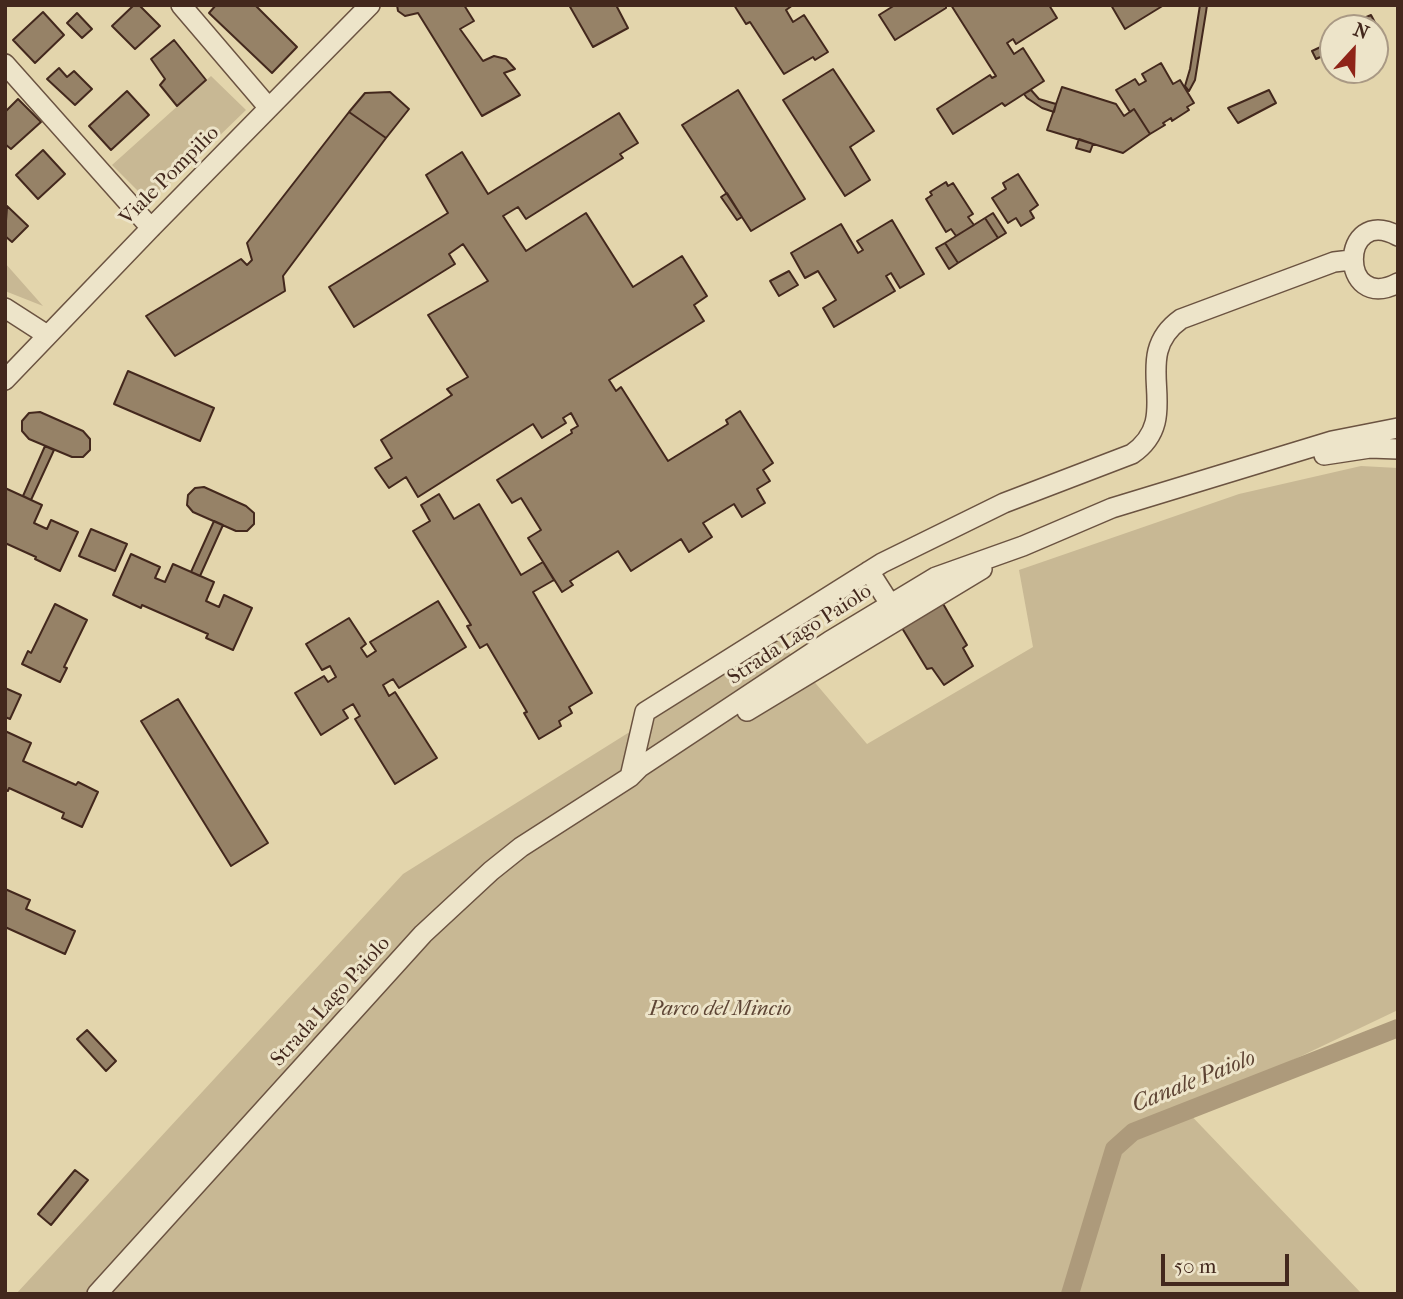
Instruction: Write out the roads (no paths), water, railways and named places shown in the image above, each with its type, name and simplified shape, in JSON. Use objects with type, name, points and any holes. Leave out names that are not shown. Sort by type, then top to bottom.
[{"type":"street","points":[[181,5],[269,108]]},
{"type":"street","name":"Viale Pompilio","points":[[5,380],[150,228],[370,5]]},
{"type":"street","points":[[5,64],[150,228]]},
{"type":"street","points":[[1398,236],[1388,231],[1369,233],[1356,243],[1351,260],[1357,277],[1364,283],[1381,289],[1398,283]]},
{"type":"street","points":[[630,777],[645,712],[869,571],[1004,503],[1132,454],[1148,440],[1153,431],[1158,408],[1154,365],[1158,347],[1172,325],[1181,319],[1334,262],[1351,260]]},
{"type":"street","points":[[5,308],[47,335]]},
{"type":"street","name":"Strada Lago Paiolo","points":[[97,1294],[424,934],[491,871],[521,847],[630,777],[640,767],[890,604],[936,577],[1112,508],[1332,441],[1395,427]]},
{"type":"street","name":"Strada Lago Paiolo","points":[[1275,460],[1370,448],[1398,449]]},
{"type":"street","name":"Strada Lago Paiolo","points":[[630,777],[645,772],[925,605],[1005,552]]},
{"type":"street","points":[[869,571],[890,604]]},
{"type":"waterway","name":"Canale Paiolo","points":[[1070,1294],[1114,1149],[1133,1132],[1398,1028]]},
{"type":"park label","name":"Parco del Mincio","points":[[720,1010]]}]
